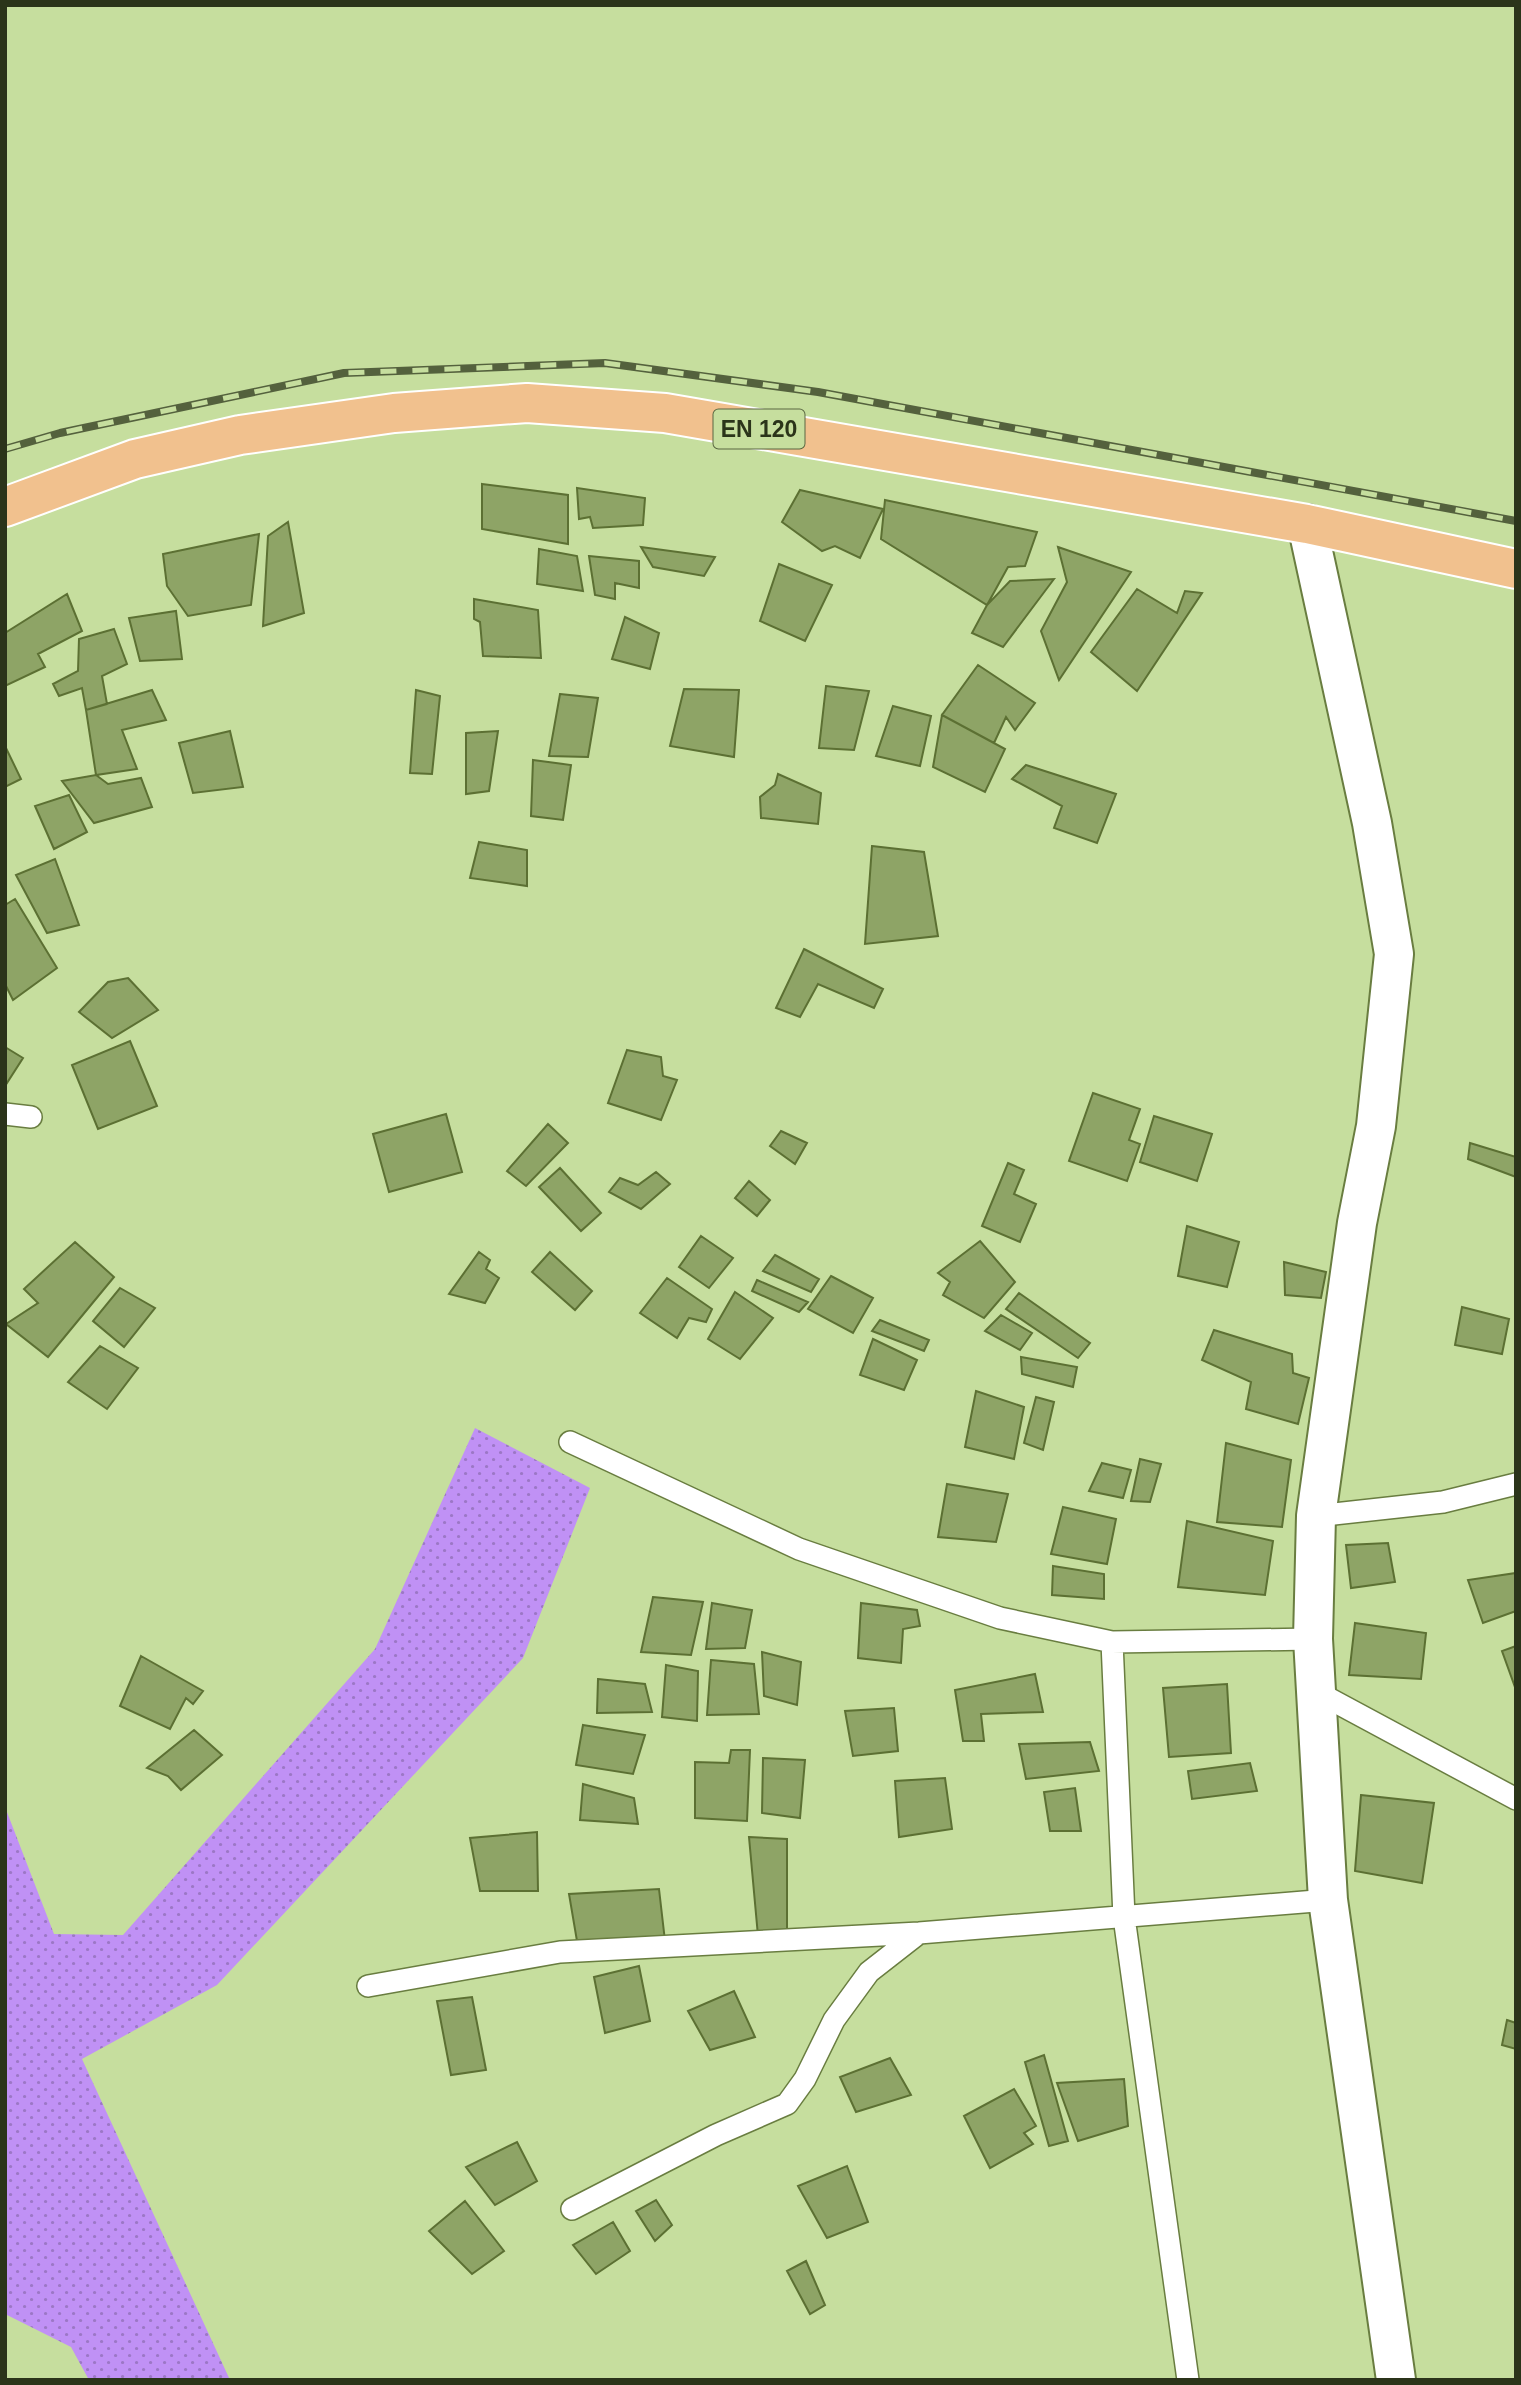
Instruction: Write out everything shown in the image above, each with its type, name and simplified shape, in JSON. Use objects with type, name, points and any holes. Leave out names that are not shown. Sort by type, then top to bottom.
[{"type":"main road","name":"EN 120","points":[[5,507],[135,459],[240,435],[394,413],[527,403],[665,413],[1307,524],[1516,569]]},
{"type":"street","points":[[1307,524],[1372,823],[1394,954],[1376,1126],[1356,1223],[1316,1516],[1313,1639],[1328,1900],[1396,2380]]},
{"type":"lane","points":[[5,1114],[31,1117]]},
{"type":"lane","points":[[570,1442],[799,1549],[1000,1618],[1112,1642],[1313,1639]]},
{"type":"lane","points":[[1316,1516],[1443,1502],[1516,1484]]},
{"type":"lane","points":[[1112,1642],[1124,1917],[1188,2380]]},
{"type":"lane","points":[[1315,1691],[1516,1799]]},
{"type":"lane","points":[[368,1986],[560,1952],[919,1933],[1328,1900]]},
{"type":"lane","points":[[572,2209],[716,2135],[788,2104],[805,2079],[834,2020],[869,1972],[919,1933]]},
{"type":"shaded area","points":[[475,1428],[590,1488],[523,1658],[217,1985],[82,2059],[230,2380],[89,2380],[71,2347],[5,2314],[5,1807],[54,1934],[123,1935],[375,1649]]},
{"type":"building","points":[[482,484],[568,495],[568,544],[482,529]]},
{"type":"building","points":[[577,488],[645,498],[643,525],[593,528],[590,517],[579,519]]},
{"type":"building","points":[[800,490],[883,509],[860,558],[835,546],[822,551],[782,522]]},
{"type":"building","points":[[885,500],[1037,532],[1025,566],[1008,567],[987,605],[881,539]]},
{"type":"building","points":[[288,522],[304,613],[263,626],[268,536]]},
{"type":"building","points":[[259,534],[251,605],[188,616],[167,586],[163,554]]},
{"type":"building","points":[[641,547],[715,557],[704,576],[653,567]]},
{"type":"building","points":[[1058,547],[1131,572],[1059,680],[1041,631],[1067,582]]},
{"type":"building","points":[[539,549],[577,556],[583,591],[537,584]]},
{"type":"building","points":[[589,556],[639,561],[639,588],[615,583],[615,599],[595,595]]},
{"type":"building","points":[[779,564],[832,585],[805,641],[760,621]]},
{"type":"building","points":[[1054,579],[1003,647],[972,633],[987,605],[1010,581]]},
{"type":"building","points":[[1137,589],[1177,613],[1185,591],[1202,593],[1137,691],[1091,652]]},
{"type":"building","points":[[67,594],[82,631],[38,654],[45,667],[5,686],[5,633]]},
{"type":"building","points":[[474,599],[538,610],[541,658],[483,656],[480,622],[474,619]]},
{"type":"building","points":[[176,611],[182,659],[140,661],[129,618]]},
{"type":"building","points":[[625,617],[659,633],[650,669],[612,659]]},
{"type":"building","points":[[114,629],[127,664],[102,676],[107,704],[86,710],[82,688],[59,696],[53,684],[78,671],[79,639]]},
{"type":"building","points":[[978,665],[1035,703],[1015,730],[1006,717],[994,743],[942,715]]},
{"type":"building","points":[[826,686],[869,691],[854,750],[819,748]]},
{"type":"building","points":[[684,689],[739,690],[734,757],[670,746]]},
{"type":"building","points":[[152,690],[166,720],[122,730],[137,769],[96,775],[86,710]]},
{"type":"building","points":[[416,690],[440,696],[432,774],[410,773]]},
{"type":"building","points":[[560,694],[598,698],[588,757],[549,756]]},
{"type":"building","points":[[893,706],[931,716],[920,766],[876,756]]},
{"type":"building","points":[[942,715],[1005,749],[985,792],[933,767]]},
{"type":"building","points":[[230,731],[243,787],[193,793],[179,743]]},
{"type":"building","points":[[498,731],[489,791],[466,794],[466,733]]},
{"type":"building","points":[[5,746],[21,779],[5,787]]},
{"type":"building","points":[[533,760],[571,765],[563,820],[531,816]]},
{"type":"building","points":[[1026,765],[1116,794],[1097,843],[1054,828],[1062,806],[1012,779]]},
{"type":"building","points":[[778,774],[821,793],[818,824],[761,818],[760,797],[775,785]]},
{"type":"building","points":[[96,775],[108,784],[141,778],[152,807],[94,823],[62,781]]},
{"type":"building","points":[[69,795],[87,832],[54,849],[35,806]]},
{"type":"building","points":[[479,842],[527,850],[527,886],[470,878]]},
{"type":"building","points":[[872,846],[924,852],[938,936],[865,944]]},
{"type":"building","points":[[55,859],[79,925],[47,933],[16,875]]},
{"type":"building","points":[[15,899],[57,968],[13,1000],[5,984],[5,905]]},
{"type":"building","points":[[804,949],[883,989],[874,1008],[818,984],[800,1017],[776,1008]]},
{"type":"building","points":[[128,978],[158,1010],[112,1038],[79,1012],[108,982]]},
{"type":"building","points":[[130,1041],[157,1106],[98,1129],[72,1065]]},
{"type":"building","points":[[5,1047],[23,1058],[5,1086]]},
{"type":"building","points":[[627,1050],[661,1057],[663,1076],[677,1080],[661,1120],[608,1103]]},
{"type":"building","points":[[1093,1093],[1140,1109],[1129,1140],[1140,1144],[1127,1181],[1069,1161]]},
{"type":"building","points":[[446,1114],[462,1172],[389,1192],[373,1134]]},
{"type":"building","points":[[1154,1116],[1212,1134],[1197,1181],[1140,1162]]},
{"type":"building","points":[[548,1124],[568,1143],[526,1186],[507,1171]]},
{"type":"building","points":[[781,1131],[807,1143],[795,1164],[770,1146]]},
{"type":"building","points":[[1470,1143],[1516,1157],[1516,1177],[1468,1159]]},
{"type":"building","points":[[1008,1163],[1024,1170],[1014,1194],[1036,1204],[1020,1242],[982,1226]]},
{"type":"building","points":[[560,1168],[601,1213],[581,1231],[539,1187]]},
{"type":"building","points":[[656,1172],[670,1184],[641,1209],[609,1192],[620,1178],[638,1185]]},
{"type":"building","points":[[749,1181],[770,1200],[757,1216],[735,1198]]},
{"type":"building","points":[[1187,1226],[1239,1242],[1227,1287],[1178,1276]]},
{"type":"building","points":[[701,1236],[733,1258],[709,1288],[679,1267]]},
{"type":"building","points":[[980,1241],[1015,1282],[984,1318],[943,1295],[950,1282],[938,1273]]},
{"type":"building","points":[[75,1242],[114,1277],[48,1357],[6,1324],[38,1303],[24,1289]]},
{"type":"building","points":[[479,1252],[490,1260],[486,1269],[499,1278],[485,1303],[449,1294]]},
{"type":"building","points":[[550,1252],[592,1291],[575,1310],[532,1272]]},
{"type":"building","points":[[775,1255],[819,1279],[811,1292],[763,1271]]},
{"type":"building","points":[[1284,1262],[1326,1272],[1321,1298],[1285,1295]]},
{"type":"building","points":[[831,1276],[873,1298],[853,1333],[808,1309]]},
{"type":"building","points":[[667,1278],[712,1309],[706,1322],[689,1318],[677,1338],[640,1313]]},
{"type":"building","points":[[757,1280],[808,1302],[799,1312],[752,1291]]},
{"type":"building","points":[[120,1288],[155,1308],[124,1347],[93,1321]]},
{"type":"building","points":[[735,1292],[773,1318],[740,1359],[708,1339]]},
{"type":"building","points":[[1019,1293],[1090,1343],[1078,1358],[1006,1309]]},
{"type":"building","points":[[1462,1307],[1509,1319],[1502,1354],[1455,1345]]},
{"type":"building","points":[[1001,1315],[1032,1333],[1020,1350],[985,1331]]},
{"type":"building","points":[[880,1320],[929,1340],[924,1351],[872,1331]]},
{"type":"building","points":[[1214,1330],[1292,1354],[1293,1373],[1309,1378],[1298,1424],[1246,1409],[1251,1382],[1202,1360]]},
{"type":"building","points":[[873,1339],[917,1360],[904,1390],[860,1375]]},
{"type":"building","points":[[100,1346],[138,1368],[107,1409],[68,1382]]},
{"type":"building","points":[[1021,1357],[1077,1367],[1073,1387],[1022,1374]]},
{"type":"building","points":[[976,1391],[1024,1407],[1014,1459],[965,1447]]},
{"type":"building","points":[[1036,1397],[1054,1402],[1043,1450],[1024,1443]]},
{"type":"building","points":[[1226,1443],[1291,1460],[1282,1527],[1217,1522]]},
{"type":"building","points":[[1140,1459],[1161,1464],[1150,1502],[1131,1501]]},
{"type":"building","points":[[1102,1463],[1131,1470],[1123,1498],[1089,1491]]},
{"type":"building","points":[[947,1484],[1008,1494],[996,1542],[938,1537]]},
{"type":"building","points":[[1063,1507],[1116,1519],[1107,1564],[1051,1554]]},
{"type":"building","points":[[1187,1521],[1273,1541],[1265,1595],[1178,1587]]},
{"type":"building","points":[[1388,1543],[1395,1582],[1351,1588],[1346,1545]]},
{"type":"building","points":[[1053,1566],[1104,1574],[1104,1599],[1052,1595]]},
{"type":"building","points":[[1516,1573],[1516,1611],[1483,1623],[1468,1580]]},
{"type":"building","points":[[653,1597],[703,1602],[691,1655],[641,1652]]},
{"type":"building","points":[[712,1603],[752,1610],[745,1648],[706,1649]]},
{"type":"building","points":[[861,1603],[917,1610],[920,1626],[903,1629],[901,1663],[858,1658]]},
{"type":"building","points":[[1355,1623],[1426,1633],[1421,1679],[1349,1675]]},
{"type":"building","points":[[1516,1646],[1516,1690],[1502,1651]]},
{"type":"building","points":[[762,1652],[801,1662],[797,1705],[764,1696]]},
{"type":"building","points":[[141,1656],[203,1691],[193,1704],[186,1698],[170,1729],[120,1706]]},
{"type":"building","points":[[711,1660],[754,1664],[759,1714],[707,1715]]},
{"type":"building","points":[[666,1665],[698,1671],[697,1721],[662,1717]]},
{"type":"building","points":[[1035,1674],[1043,1712],[981,1714],[984,1741],[963,1741],[955,1690]]},
{"type":"building","points":[[598,1679],[645,1684],[652,1712],[597,1713]]},
{"type":"building","points":[[1227,1684],[1231,1753],[1169,1757],[1163,1688]]},
{"type":"building","points":[[894,1708],[898,1751],[853,1756],[845,1711]]},
{"type":"building","points":[[583,1725],[645,1735],[633,1774],[576,1765]]},
{"type":"building","points":[[194,1730],[222,1755],[181,1790],[168,1776],[147,1768]]},
{"type":"building","points":[[1090,1742],[1099,1771],[1026,1779],[1019,1744]]},
{"type":"building","points":[[731,1750],[750,1750],[747,1821],[695,1818],[695,1762],[729,1763]]},
{"type":"building","points":[[763,1758],[805,1760],[800,1818],[762,1813]]},
{"type":"building","points":[[1250,1763],[1257,1791],[1192,1799],[1188,1771]]},
{"type":"building","points":[[945,1778],[952,1829],[899,1837],[895,1781]]},
{"type":"building","points":[[583,1784],[634,1798],[638,1824],[580,1820]]},
{"type":"building","points":[[1075,1788],[1081,1831],[1050,1831],[1044,1792]]},
{"type":"building","points":[[1361,1795],[1434,1803],[1422,1883],[1355,1871]]},
{"type":"building","points":[[537,1832],[538,1891],[480,1891],[470,1838]]},
{"type":"building","points":[[749,1837],[787,1839],[787,1936],[758,1936]]},
{"type":"building","points":[[659,1889],[665,1941],[578,1947],[569,1894]]},
{"type":"building","points":[[639,1966],[650,2021],[605,2033],[594,1977]]},
{"type":"building","points":[[734,1991],[755,2037],[710,2050],[688,2011]]},
{"type":"building","points":[[472,1997],[486,2070],[451,2075],[437,2001]]},
{"type":"building","points":[[1507,2020],[1516,2023],[1516,2049],[1502,2045]]},
{"type":"building","points":[[1044,2055],[1068,2141],[1049,2146],[1025,2062]]},
{"type":"building","points":[[890,2058],[911,2095],[856,2112],[840,2077]]},
{"type":"building","points":[[1124,2079],[1128,2126],[1078,2141],[1057,2083]]},
{"type":"building","points":[[1014,2089],[1036,2126],[1024,2133],[1033,2144],[990,2168],[964,2116]]},
{"type":"building","points":[[517,2142],[537,2181],[495,2205],[466,2167]]},
{"type":"building","points":[[847,2166],[868,2222],[827,2238],[798,2186]]},
{"type":"building","points":[[656,2200],[672,2225],[655,2241],[636,2211]]},
{"type":"building","points":[[465,2201],[504,2251],[472,2274],[429,2231]]},
{"type":"building","points":[[613,2222],[630,2251],[596,2274],[573,2245]]},
{"type":"building","points":[[806,2261],[825,2305],[810,2314],[787,2271]]},
{"type":"railway","points":[[5,449],[60,433],[344,373],[605,363],[818,392],[1516,521]]}]
